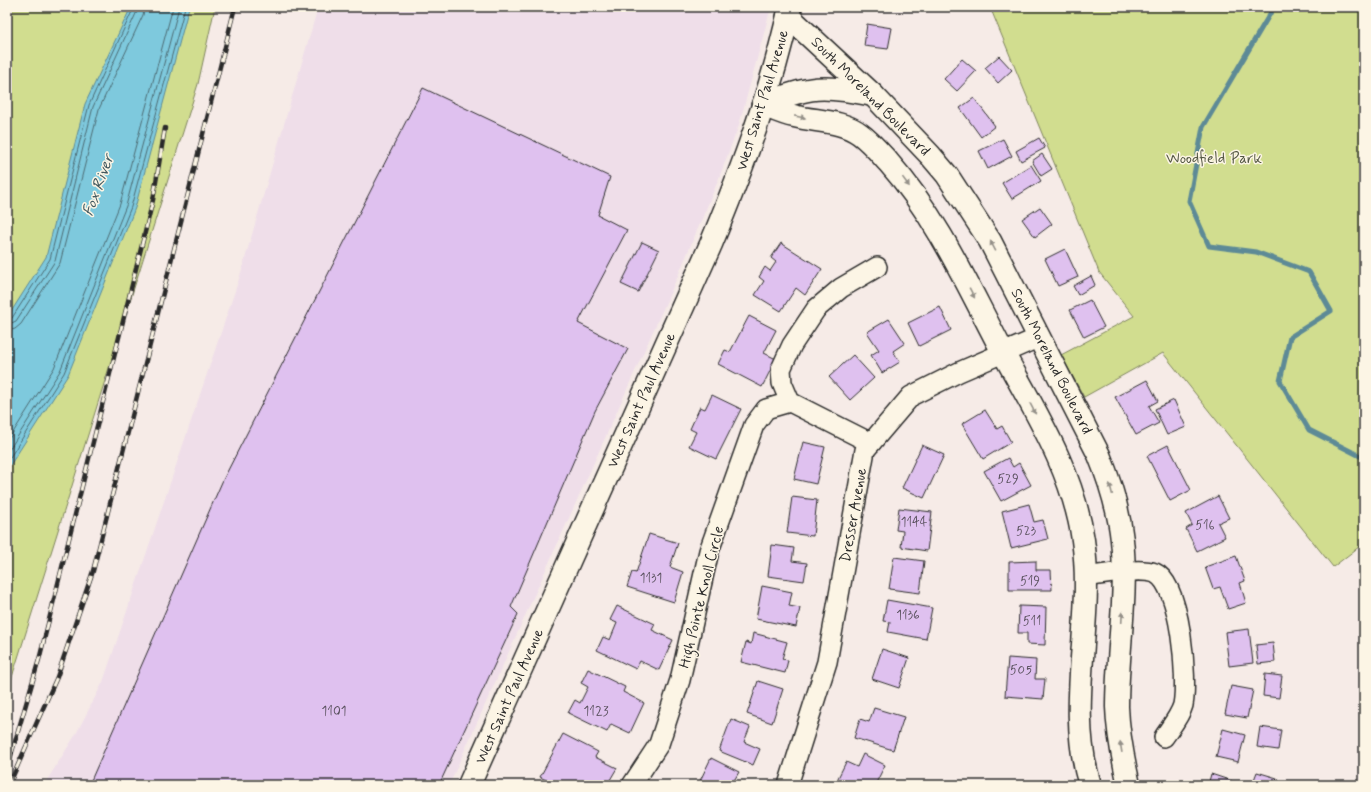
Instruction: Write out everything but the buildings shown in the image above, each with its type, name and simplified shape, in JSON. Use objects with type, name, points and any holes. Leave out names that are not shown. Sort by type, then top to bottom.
[{"type":"street","name":"South Moreland Boulevard","points":[[789,12],[873,95],[947,175],[990,241],[1088,430],[1108,478],[1119,519],[1122,540],[1123,572],[1117,706],[1122,752],[1129,785]]},
{"type":"street","name":"West Saint Paul Avenue","points":[[469,785],[711,244],[744,165],[763,105],[789,12]]},
{"type":"street","points":[[763,105],[790,93],[819,87],[840,88],[873,95]]},
{"type":"street","points":[[763,105],[791,116],[831,122],[851,129],[874,146],[901,177],[937,227],[1054,450],[1068,481],[1083,540],[1085,577],[1079,710],[1082,753],[1090,785]]},
{"type":"street","points":[[886,160],[911,135]]},
{"type":"street","points":[[871,443],[790,402],[782,383],[781,369],[792,345],[816,309],[841,288],[877,267]]},
{"type":"street","name":"Dresser Avenue","points":[[788,785],[827,662],[865,450],[911,396],[959,372],[1040,337]]},
{"type":"street","name":"High Pointe Knoll Circle","points":[[632,785],[658,744],[680,680],[709,551],[754,425],[766,409],[790,402]]},
{"type":"street","points":[[1085,577],[1123,572],[1146,571],[1159,576],[1170,594],[1176,610],[1183,647],[1185,689],[1182,708],[1164,737]]},
{"type":"shaded area","points":[[318,7],[771,7],[739,125],[717,183],[677,278],[449,785],[44,785],[76,734],[103,682],[240,276]]},
{"type":"green space","points":[[7,7],[215,7],[198,84],[7,693]]},
{"type":"green space","name":"Woodfield Park","points":[[990,7],[1364,7],[1364,543],[1333,567],[1163,353],[1084,397],[1061,355],[1134,316],[1099,272]]},
{"type":"water","name":"Fox River","points":[[131,7],[189,7],[135,208],[68,375],[7,470],[7,318],[46,257],[85,104]]},
{"type":"waterway","points":[[1274,7],[1203,127],[1189,201],[1209,246],[1256,252],[1309,272],[1331,311],[1290,337],[1280,381],[1309,430],[1364,458]]},
{"type":"railway","points":[[9,785],[57,677],[93,571],[235,7]]},
{"type":"railway","points":[[7,769],[40,656],[153,200],[165,128]]}]
